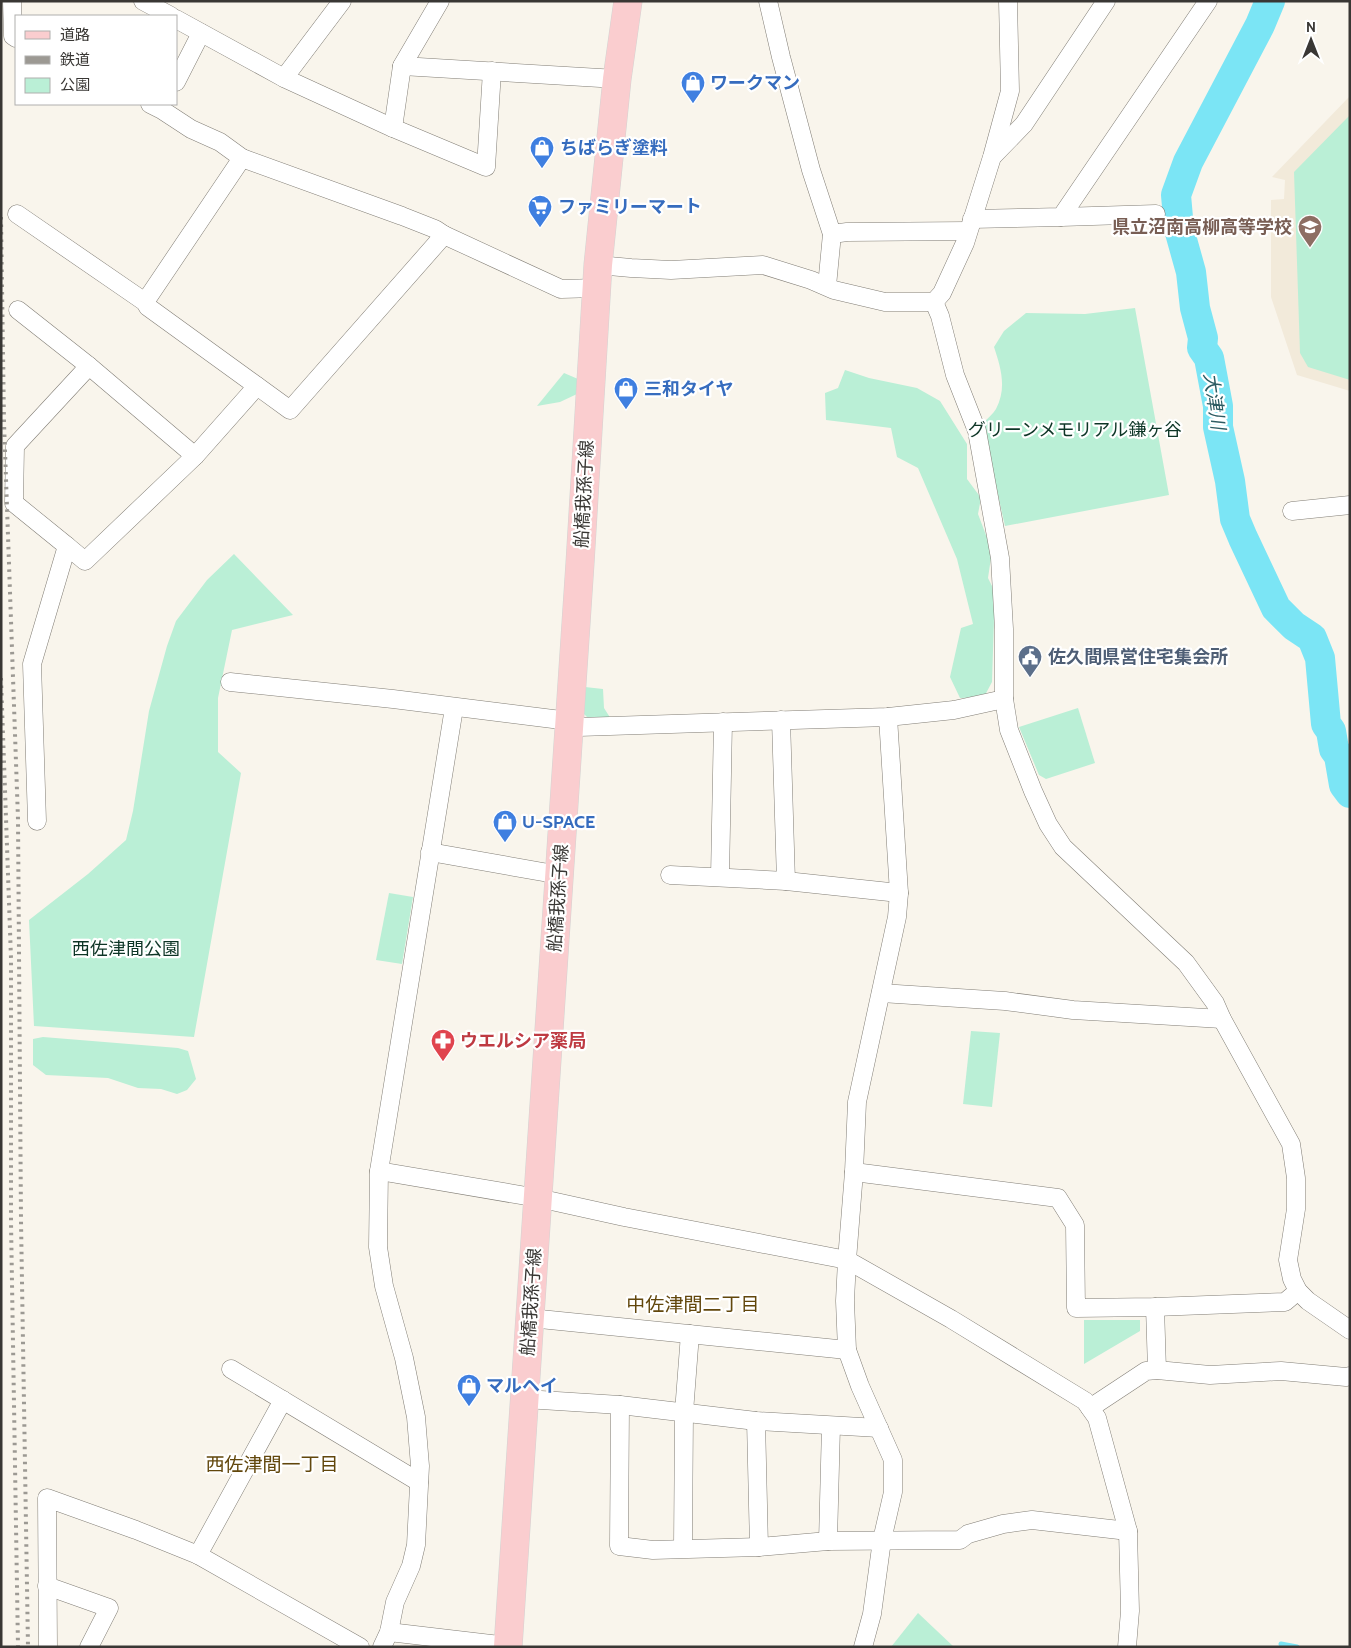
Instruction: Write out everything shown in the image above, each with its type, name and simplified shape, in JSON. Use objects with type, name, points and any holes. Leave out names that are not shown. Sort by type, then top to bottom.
[{"type":"main road","name":"船橋我孫子線","points":[[508,1646],[560,875],[597,277],[617,79],[628,1]]},
{"type":"street","points":[[12,1],[13,36],[15,37]]},
{"type":"street","points":[[143,1],[169,15]]},
{"type":"street","points":[[284,78],[342,1]]},
{"type":"street","points":[[393,128],[402,66],[440,1]]},
{"type":"street","points":[[768,1],[811,170],[832,234],[827,286]]},
{"type":"street","points":[[159,106],[191,129],[220,142],[242,158],[434,229],[561,289],[631,268],[671,270],[764,265],[834,290],[885,302],[934,302],[942,293],[965,243],[1010,91],[1008,1]]},
{"type":"street","points":[[992,157],[1024,124],[1106,1]]},
{"type":"street","points":[[1061,217],[1208,1]]},
{"type":"street","points":[[178,20],[284,78],[393,128],[486,167],[492,71]]},
{"type":"street","points":[[178,78],[201,33]]},
{"type":"street","points":[[402,66],[617,79]]},
{"type":"street","points":[[145,302],[242,158]]},
{"type":"street","points":[[17,214],[145,302],[148,307],[290,410],[444,235]]},
{"type":"street","points":[[832,234],[1061,217],[1156,214]]},
{"type":"street","points":[[934,302],[940,316],[955,375],[976,431],[1000,558],[1004,629],[1004,699],[1010,730],[1026,775],[1048,824],[1063,847],[1186,963],[1215,1003],[1291,1144],[1296,1178],[1296,1209],[1288,1260],[1292,1279],[1298,1291],[1308,1301],[1350,1330]]},
{"type":"street","points":[[18,310],[89,366],[195,456]]},
{"type":"street","points":[[89,366],[15,446],[14,503],[84,561],[195,456],[257,386]]},
{"type":"street","points":[[1292,511],[1350,505]]},
{"type":"street","points":[[37,821],[32,664],[67,546]]},
{"type":"street","points":[[230,682],[569,721],[579,727],[888,717],[954,710],[1004,699]]},
{"type":"street","points":[[454,708],[379,1171],[378,1247],[384,1286],[404,1358],[416,1417],[420,1466],[416,1545],[411,1566],[395,1602],[385,1639],[508,1646]]},
{"type":"street","points":[[863,1647],[872,1614],[882,1540],[892,1492],[893,1460],[860,1386],[848,1350],[847,1260],[857,1102],[897,917],[899,893],[888,717]]},
{"type":"street","points":[[781,720],[786,881]]},
{"type":"street","points":[[720,877],[723,722]]},
{"type":"street","points":[[430,852],[560,875]]},
{"type":"street","points":[[670,875],[786,881],[899,893]]},
{"type":"street","points":[[881,992],[1005,1001],[1073,1010],[1222,1019]]},
{"type":"street","points":[[379,1171],[538,1198],[624,1217],[847,1260],[951,1319],[1085,1401],[1097,1418],[1128,1531],[1130,1611],[1127,1647]]},
{"type":"street","points":[[854,1172],[1058,1198],[1075,1225],[1076,1308],[1285,1302],[1298,1291]]},
{"type":"street","points":[[1155,1307],[1157,1370]]},
{"type":"street","points":[[530,1318],[848,1350]]},
{"type":"street","points":[[683,1548],[684,1412],[690,1334]]},
{"type":"street","points":[[231,1369],[419,1482]]},
{"type":"street","points":[[1090,1408],[1146,1371],[1157,1370],[1210,1375],[1281,1371],[1350,1376]]},
{"type":"street","points":[[525,1399],[620,1405],[756,1421],[879,1428]]},
{"type":"street","points":[[198,1555],[283,1400]]},
{"type":"street","points":[[620,1405],[619,1546],[653,1550],[759,1547],[828,1541],[960,1540],[968,1534],[1003,1524],[1032,1520],[1128,1531]]},
{"type":"street","points":[[756,1421],[759,1547]]},
{"type":"street","points":[[828,1541],[831,1426]]},
{"type":"street","points":[[48,1647],[47,1498],[198,1555],[360,1647]]},
{"type":"street","points":[[47,1586],[109,1608],[89,1647]]},
{"type":"shaded area","name":"県立沼南高柳高等学校","points":[[1350,96],[1350,391],[1297,375],[1271,297],[1271,200],[1284,199],[1285,180],[1272,177]]},
{"type":"green space","name":"県立沼南高柳高等学校","points":[[1350,115],[1350,380],[1308,367],[1300,353],[1294,172]]},
{"type":"green space","name":"グリーンメモリアル鎌ヶ谷","points":[[1135,308],[1169,495],[1005,526],[982,424],[996,409],[1001,393],[1001,370],[994,347],[1004,331],[1026,313],[1085,314]]},
{"type":"green space","points":[[845,370],[869,378],[917,388],[940,401],[967,444],[967,479],[981,498],[978,514],[992,551],[988,578],[1000,602],[994,619],[992,682],[984,697],[960,698],[950,677],[961,628],[973,624],[957,559],[918,468],[897,457],[891,428],[826,420],[825,393],[838,388]]},
{"type":"green space","points":[[564,373],[578,379],[577,394],[560,402],[537,406]]},
{"type":"green space","name":"西佐津間公園","points":[[234,554],[293,615],[232,630],[218,698],[218,752],[241,773],[194,1037],[34,1026],[29,920],[88,874],[126,840],[133,811],[149,711],[176,621],[207,580]]},
{"type":"green space","points":[[585,687],[603,689],[604,708],[611,719],[588,718],[584,714]]},
{"type":"green space","points":[[1078,708],[1095,763],[1046,779],[1039,775],[1019,727]]},
{"type":"green space","points":[[389,893],[413,897],[402,964],[376,960]]},
{"type":"green space","points":[[971,1031],[1000,1033],[992,1107],[963,1104]]},
{"type":"green space","points":[[43,1037],[178,1048],[188,1051],[196,1079],[187,1090],[177,1094],[161,1089],[138,1088],[108,1078],[46,1075],[33,1065],[33,1039]]},
{"type":"green space","points":[[1084,1320],[1140,1320],[1140,1331],[1084,1364]]},
{"type":"green space","points":[[918,1613],[954,1647],[891,1647]]},
{"type":"waterway","name":"大津川","points":[[1270,1],[1260,25],[1188,162],[1176,195],[1179,229],[1191,272],[1195,308],[1203,338],[1202,348],[1209,358],[1218,406],[1218,427],[1230,481],[1235,519],[1276,608],[1294,626],[1312,638],[1320,658],[1326,724],[1331,731],[1334,749],[1339,756],[1344,785],[1350,793]]},
{"type":"waterway","points":[[1281,1644],[1297,1647]]},
{"type":"railway","points":[[1,217],[4,422],[18,819],[21,1221],[28,1647]]},
{"type":"railway","points":[[1,678],[11,958],[11,1222],[18,1647]]},
{"type":"place","name":"ワークマン","points":[[693,104]]},
{"type":"place","name":"ちばらぎ塗料","points":[[542,169]]},
{"type":"place","name":"ファミリーマート","points":[[540,228]]},
{"type":"place","name":"県立沼南高柳高等学校","points":[[1310,248]]},
{"type":"place","name":"三和タイヤ","points":[[626,410]]},
{"type":"place","name":"佐久間県営住宅集会所","points":[[1030,678]]},
{"type":"place","name":"U-SPACE","points":[[505,843]]},
{"type":"place","name":"ウエルシア薬局","points":[[443,1062]]},
{"type":"place","name":"マルヘイ","points":[[469,1407]]},
{"type":"district","name":"中佐津間二丁目","points":[[693,1304]]},
{"type":"district","name":"西佐津間一丁目","points":[[272,1464]]}]
